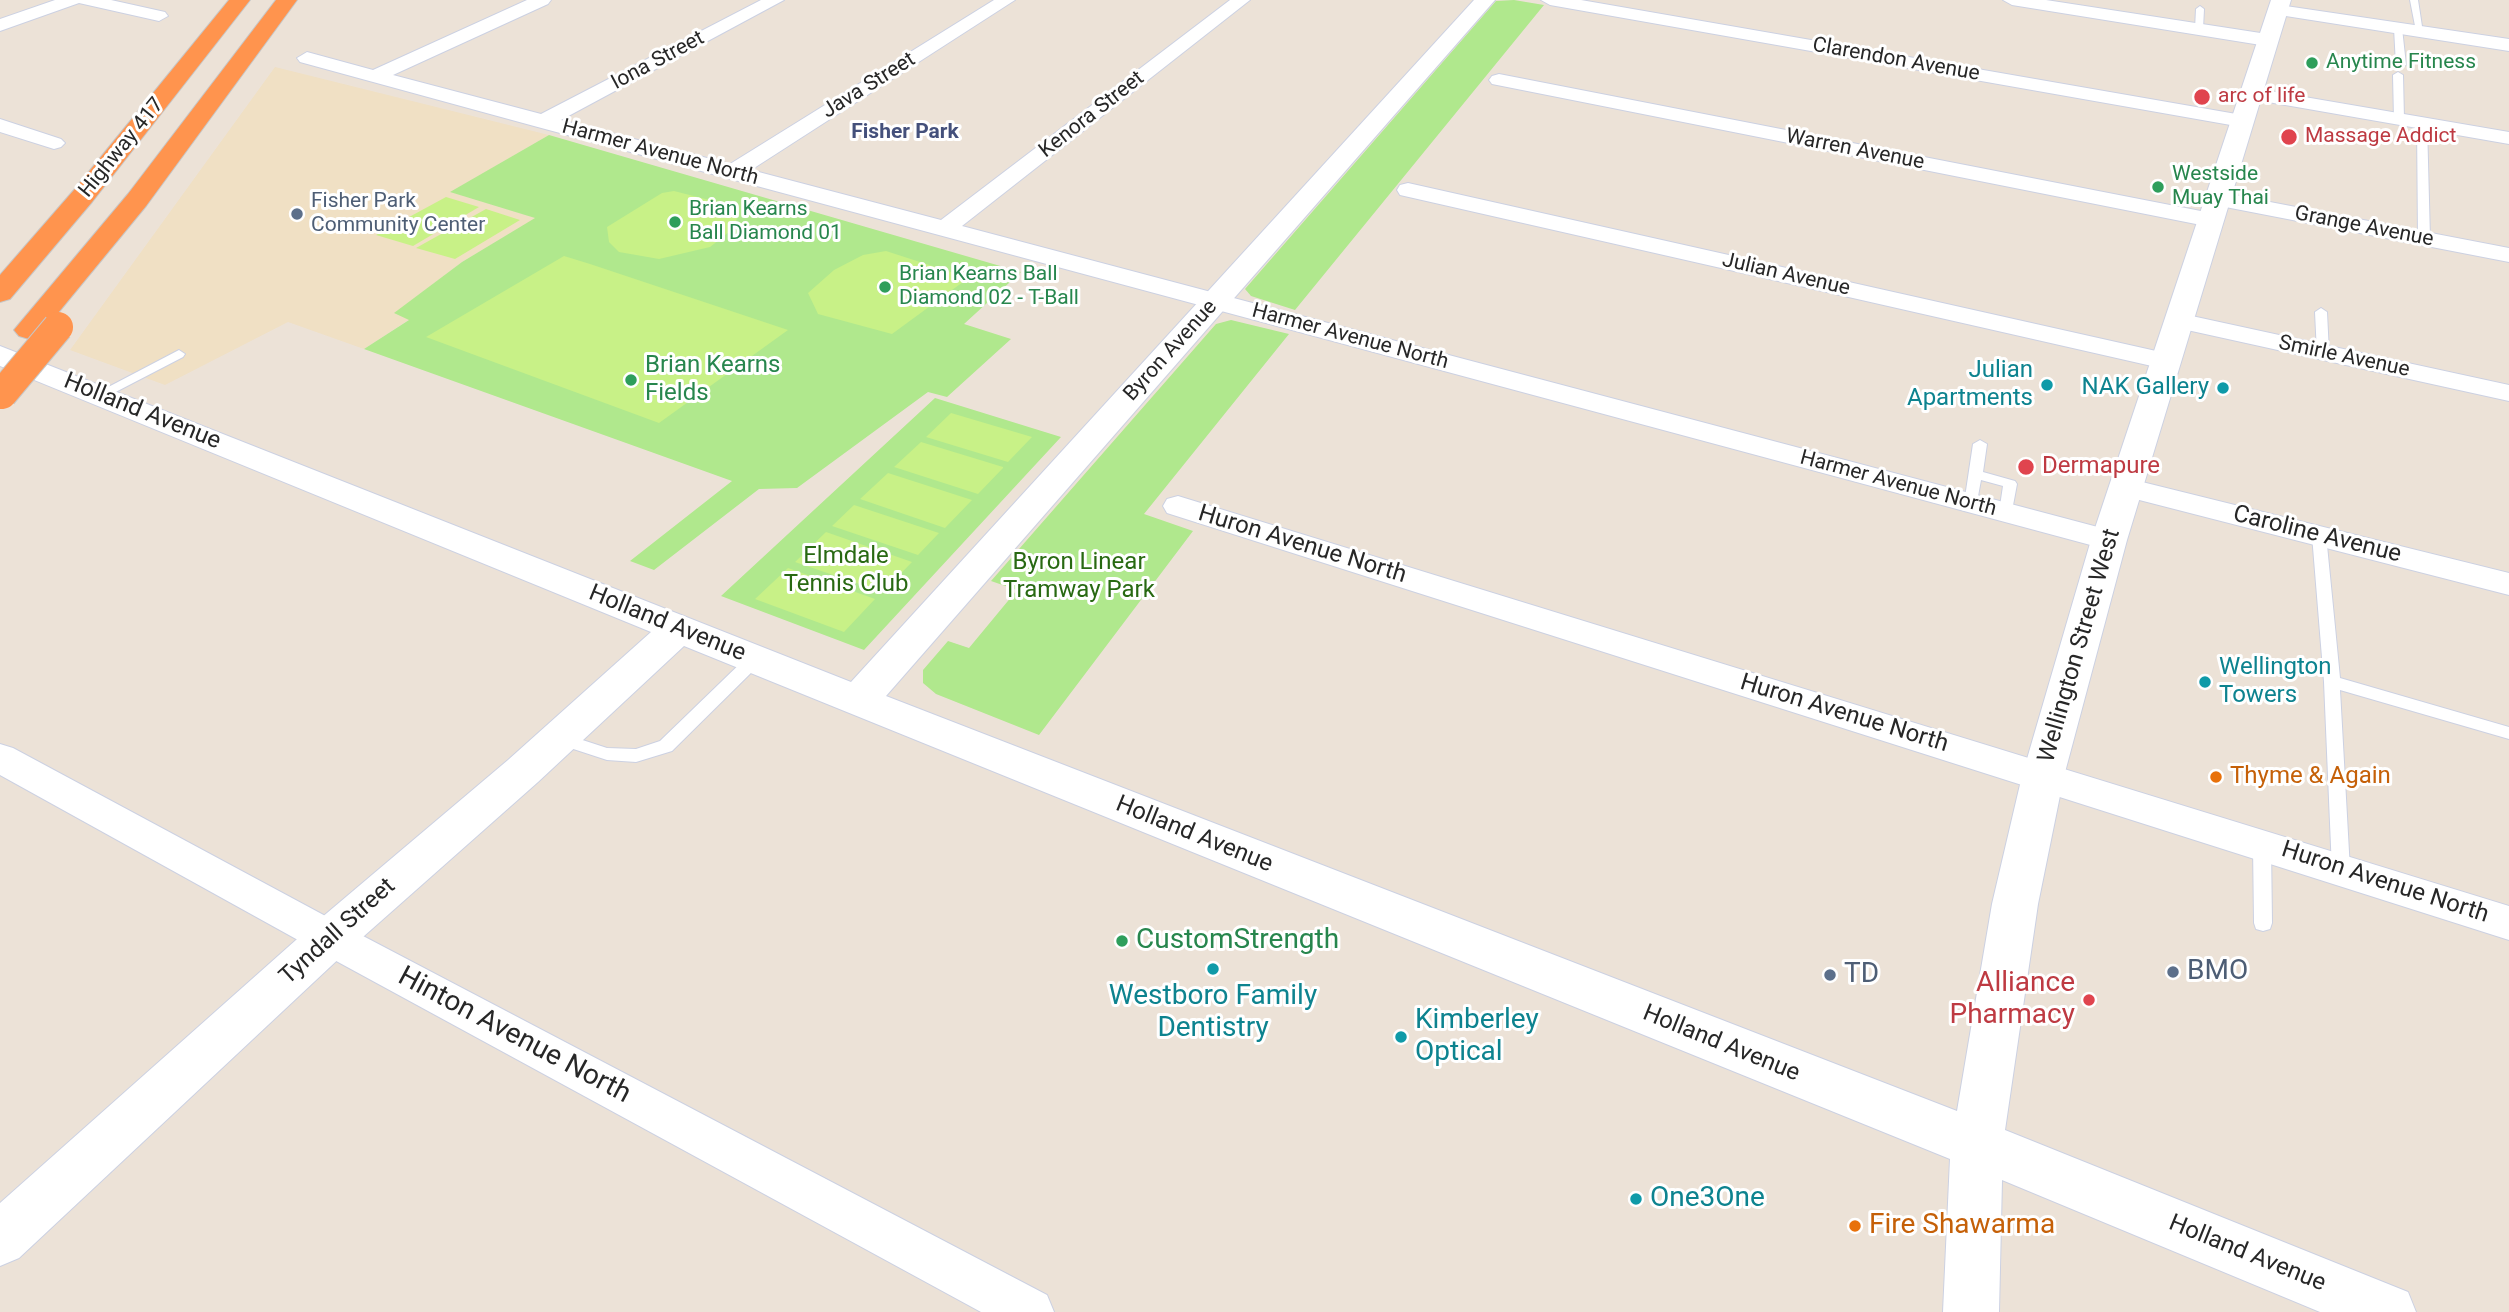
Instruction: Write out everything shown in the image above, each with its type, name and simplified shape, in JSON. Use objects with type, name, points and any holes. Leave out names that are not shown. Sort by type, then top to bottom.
[{"type":"highway","name":"Highway 417","points":[[0,293],[83,196],[240,0]]},
{"type":"highway","points":[[1,395],[43,328],[287,0]]},
{"type":"highway","points":[[0,358],[43,328]]},
{"type":"street","points":[[0,25],[72,0]]},
{"type":"street","points":[[86,0],[159,16]]},
{"type":"street","points":[[375,76],[542,0]]},
{"type":"street","name":"Iona Street","points":[[541,122],[775,0]]},
{"type":"street","name":"Java Street","points":[[731,173],[1006,0]]},
{"type":"street","name":"Kenora Street","points":[[944,229],[1241,0]]},
{"type":"street","name":"Byron Avenue","points":[[858,701],[1485,0]]},
{"type":"street","name":"Clarendon Avenue","points":[[1550,0],[2247,108],[2399,119],[2509,138]]},
{"type":"street","points":[[2012,0],[2267,40]]},
{"type":"street","points":[[2280,5],[2398,28],[2509,45]]},
{"type":"street","name":"Wellington Street West","points":[[1971,1312],[1977,1146],[2015,904],[2043,776],[2109,540],[2280,5]]},
{"type":"street","name":"Harmer Avenue North","points":[[307,58],[2109,540]]},
{"type":"street","name":"Warren Avenue","points":[[1499,80],[2214,210]]},
{"type":"street","points":[[0,125],[54,144]]},
{"type":"street","name":"Julian Avenue","points":[[1408,190],[2165,361]]},
{"type":"street","name":"Grange Avenue","points":[[2214,210],[2424,239],[2509,255]]},
{"type":"street","name":"Smirle Avenue","points":[[2178,321],[2509,393]]},
{"type":"street","name":"Holland Avenue","points":[[0,358],[101,394],[678,629],[2388,1312]]},
{"type":"street","name":"Caroline Avenue","points":[[2126,487],[2509,584]]},
{"type":"street","name":"Huron Avenue North","points":[[1178,506],[2509,923]]},
{"type":"street","name":"Tyndall Street","points":[[0,1238],[330,938],[678,629]]},
{"type":"street","name":"Hinton Avenue North","points":[[0,758],[330,938],[1030,1312]]},
{"type":"lane","points":[[2414,0],[2420,31]]},
{"type":"lane","points":[[2199,29],[2200,9]]},
{"type":"lane","points":[[2398,28],[2399,119]]},
{"type":"lane","points":[[2422,123],[2424,239]]},
{"type":"lane","points":[[2321,312],[2323,353]]},
{"type":"lane","points":[[101,394],[179,354]]},
{"type":"lane","points":[[1971,504],[1980,444]]},
{"type":"lane","points":[[1976,474],[2010,484],[2006,513]]},
{"type":"lane","points":[[2319,535],[2332,682],[2341,870]]},
{"type":"lane","points":[[558,738],[607,754],[636,756],[666,746],[755,659]]},
{"type":"lane","points":[[2332,682],[2509,733]]},
{"type":"lane","points":[[2262,845],[2263,923]]},
{"type":"shaded area","points":[[275,67],[549,135],[451,192],[536,218],[462,262],[395,313],[410,319],[364,349],[288,322],[165,385],[70,350]]},
{"type":"green space","points":[[1514,0],[1544,5],[1295,310],[1251,296],[1245,289],[1496,1]]},
{"type":"green space","points":[[549,135],[1021,272],[964,324],[1011,339],[947,397],[928,392],[797,488],[759,489],[654,570],[630,561],[732,481],[364,349],[409,320],[394,313],[462,262],[535,218],[450,192]]},
{"type":"green space","name":"Brian Kearns Ball Diamond 01","points":[[674,191],[725,204],[737,218],[734,228],[710,247],[659,259],[619,252],[609,242],[607,227],[662,193]]},
{"type":"green space","points":[[446,197],[479,207],[413,246],[376,235]]},
{"type":"green space","points":[[486,209],[520,220],[455,259],[416,248]]},
{"type":"green space","name":"Brian Kearns Ball Diamond 02 - T-Ball","points":[[886,251],[957,274],[963,282],[892,334],[818,314],[808,293],[834,270],[863,255]]},
{"type":"green space","name":"Brian Kearns Fields","points":[[564,256],[788,330],[659,423],[426,337]]},
{"type":"green space","name":"Byron Linear Tramway Park","points":[[1231,320],[1289,334],[1144,514],[1193,531],[1039,735],[936,694],[923,683],[923,670],[948,641],[969,648],[1017,590],[991,581],[1216,324]]},
{"type":"green space","name":"Elmdale Tennis Club","points":[[935,398],[1061,437],[864,650],[721,596]]},
{"type":"green space","points":[[951,413],[1032,437],[1008,462],[926,437]]},
{"type":"green space","points":[[921,442],[1003,468],[978,494],[894,467]]},
{"type":"green space","points":[[888,473],[972,500],[945,528],[860,499]]},
{"type":"green space","points":[[854,505],[939,533],[918,555],[832,526]]},
{"type":"green space","points":[[826,532],[912,562],[883,592],[795,562]]},
{"type":"green space","points":[[788,568],[875,599],[844,632],[755,599]]},
{"type":"place","name":"Anytime Fitness","points":[[2312,63]]},
{"type":"place","name":"arc of life","points":[[2202,97]]},
{"type":"place","name":"Massage Addict","points":[[2289,137]]},
{"type":"place","name":"Westside Muay Thai","points":[[2158,187]]},
{"type":"place","name":"Fisher Park Community Center","points":[[297,214]]},
{"type":"place","name":"Brian Kearns Ball Diamond 01","points":[[675,222]]},
{"type":"place","name":"Brian Kearns Ball Diamond 02 - T-Ball","points":[[885,287]]},
{"type":"place","name":"Brian Kearns Fields","points":[[631,380]]},
{"type":"place","name":"Julian Apartments","points":[[2047,385]]},
{"type":"place","name":"NAK Gallery","points":[[2223,388]]},
{"type":"place","name":"Dermapure","points":[[2026,467]]},
{"type":"place","name":"Wellington Towers","points":[[2205,682]]},
{"type":"place","name":"Thyme & Again","points":[[2216,777]]},
{"type":"place","name":"CustomStrength","points":[[1122,941]]},
{"type":"place","name":"Westboro Family Dentistry","points":[[1213,969]]},
{"type":"place","name":"BMO","points":[[2173,972]]},
{"type":"place","name":"TD","points":[[1830,975]]},
{"type":"place","name":"Alliance Pharmacy","points":[[2089,1000]]},
{"type":"place","name":"Kimberley Optical","points":[[1401,1037]]},
{"type":"place","name":"One3One","points":[[1636,1199]]},
{"type":"place","name":"Fire Shawarma","points":[[1855,1226]]},
{"type":"district","name":"Fisher Park","points":[[905,133]]}]
